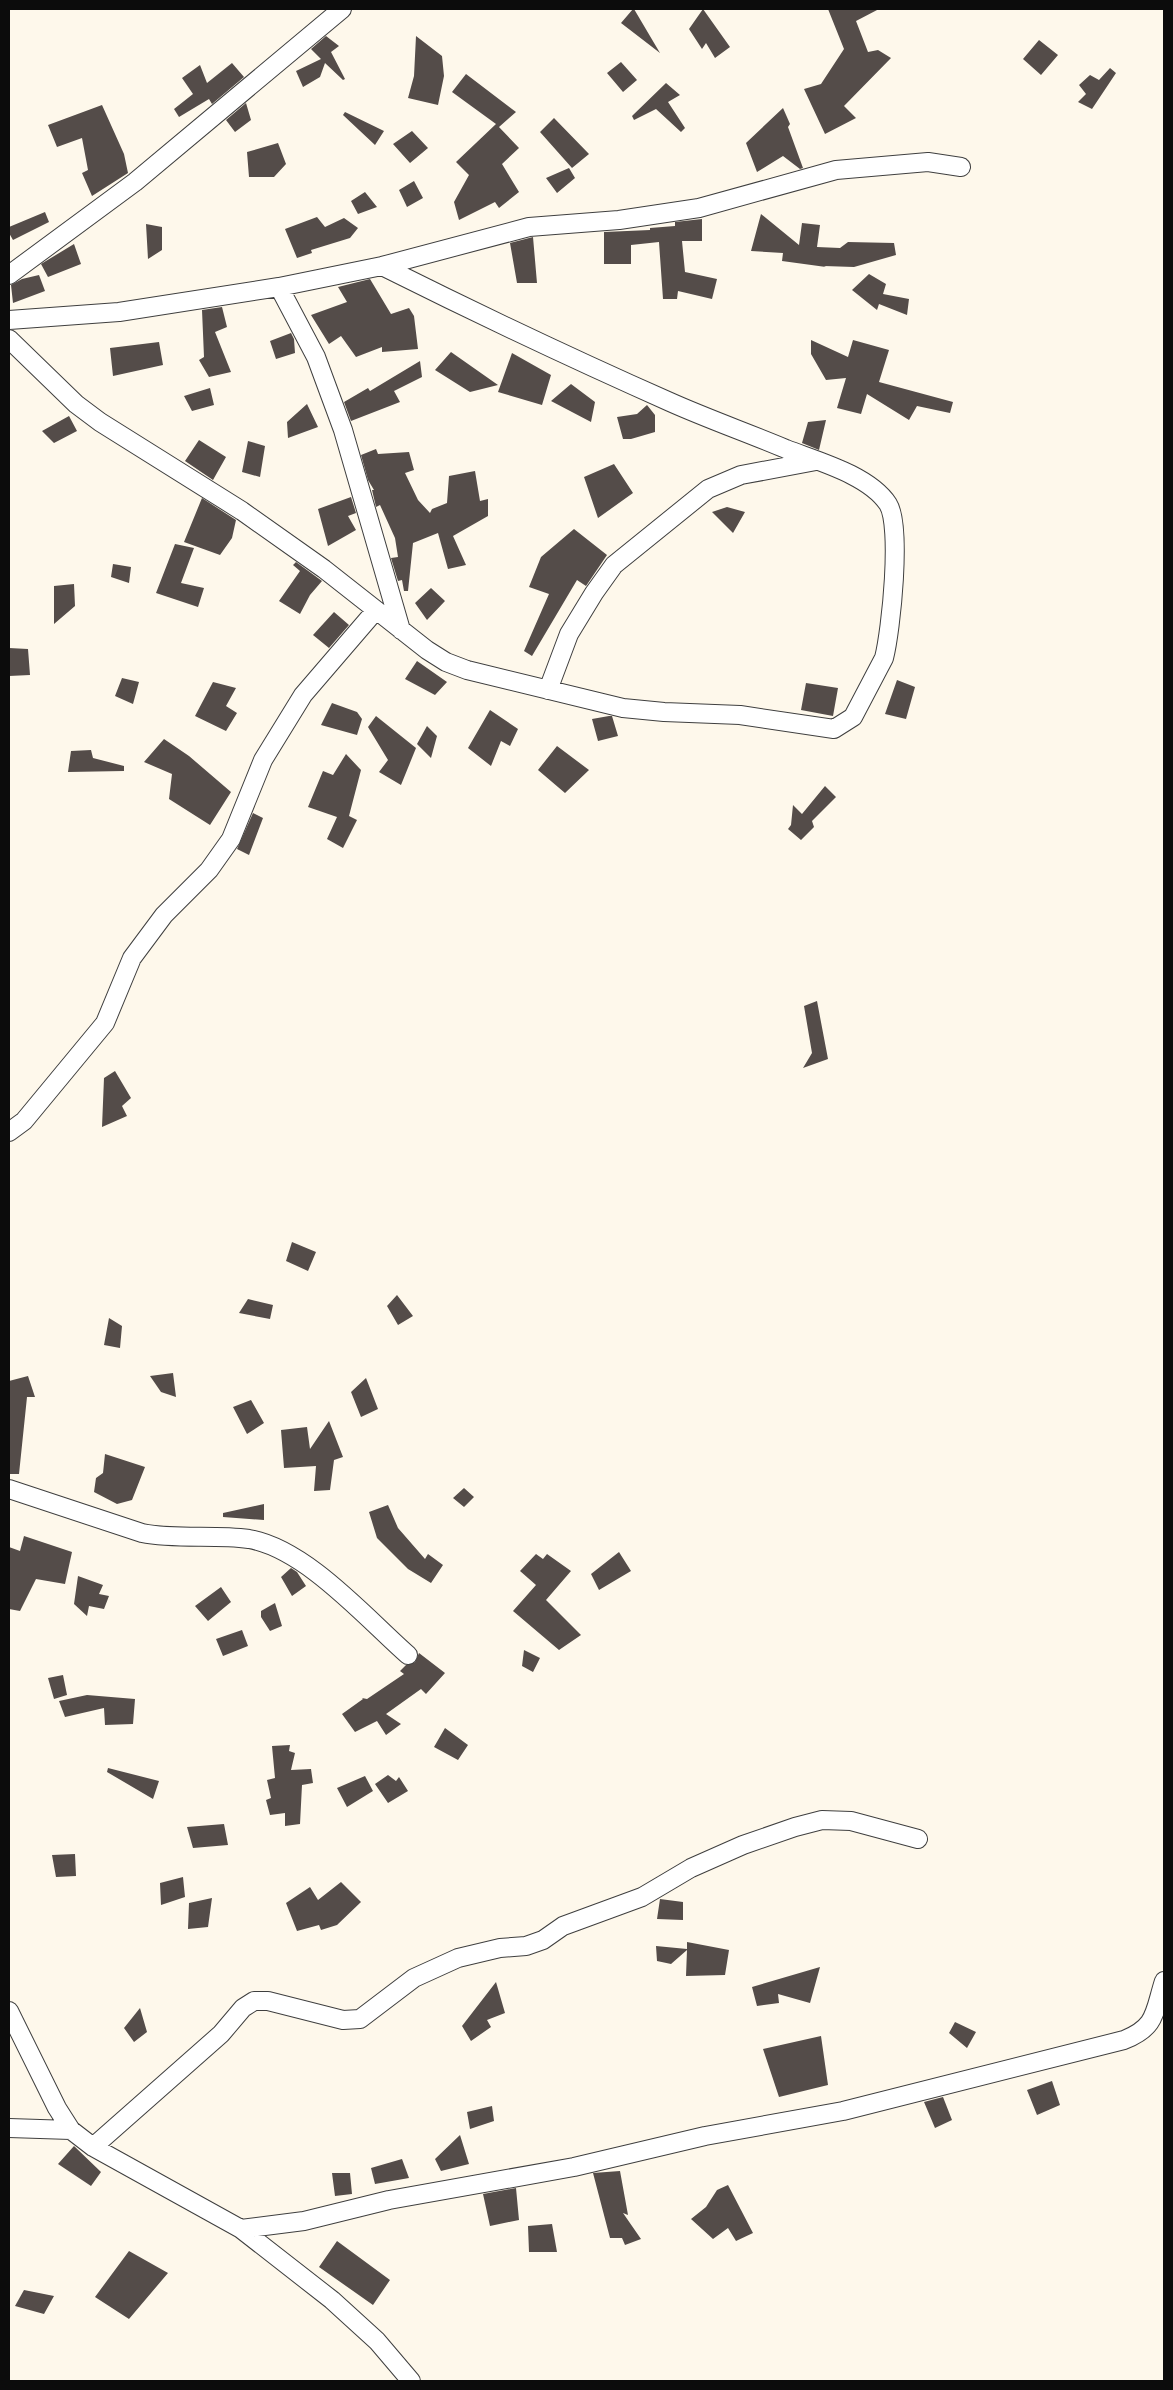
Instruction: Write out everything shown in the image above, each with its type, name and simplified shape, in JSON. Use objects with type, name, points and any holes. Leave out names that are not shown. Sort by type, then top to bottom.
[{"type":"street","points":[[9,275],[135,182],[342,9]]},
{"type":"street","points":[[9,320],[119,312],[279,287],[382,266],[529,227],[619,220],[699,208],[836,170],[928,162],[962,167]]},
{"type":"street","points":[[9,339],[76,404],[108,427],[242,511],[324,569],[401,630],[446,662],[476,672],[623,708],[664,712],[740,714],[834,729],[853,717],[884,658],[887,647],[892,596],[894,525],[889,506],[878,492],[848,474],[621,380],[517,333],[382,266]]},
{"type":"street","points":[[279,287],[316,357],[343,430],[401,630]]},
{"type":"street","points":[[548,690],[569,634],[614,565],[708,489],[741,475],[816,461]]},
{"type":"street","points":[[9,1132],[24,1121],[105,1023],[132,958],[164,915],[209,870],[231,839],[263,760],[302,695],[376,610]]},
{"type":"street","points":[[9,1489],[142,1533],[163,1537],[222,1536],[251,1540],[297,1557],[408,1655]]},
{"type":"street","points":[[93,2147],[221,2034],[244,2008],[254,2001],[268,2001],[342,2020],[360,2019],[414,1978],[458,1958],[500,1948],[526,1946],[544,1940],[563,1926],[642,1897],[691,1868],[743,1845],[795,1827],[822,1820],[851,1821],[918,1840]]},
{"type":"street","points":[[240,2229],[304,2221],[389,2200],[574,2167],[705,2136],[843,2111],[1124,2040],[1141,2033],[1151,2023],[1164,1980]]},
{"type":"street","points":[[9,2011],[57,2108],[71,2130],[93,2147],[240,2229],[332,2300],[377,2341],[411,2381]]},
{"type":"street","points":[[9,2128],[71,2130]]},
{"type":"building","points":[[634,9],[660,53],[621,23]]},
{"type":"building","points":[[703,9],[730,47],[715,58],[706,43],[702,49],[689,29]]},
{"type":"building","points":[[828,9],[879,9],[856,21],[868,52],[878,50],[891,58],[844,106],[856,118],[825,134],[804,89],[821,84],[844,49]]},
{"type":"building","points":[[326,36],[339,46],[331,52],[345,79],[343,80],[325,63],[320,77],[303,87],[296,71],[321,59],[311,49]]},
{"type":"building","points":[[416,36],[442,56],[444,76],[438,105],[408,98],[414,76]]},
{"type":"building","points":[[1039,40],[1058,55],[1041,75],[1023,59]]},
{"type":"building","points":[[621,62],[637,80],[623,92],[607,73]]},
{"type":"building","points":[[232,63],[244,77],[212,104],[209,99],[179,117],[174,109],[193,94],[182,78],[200,65],[207,83]]},
{"type":"building","points":[[1110,68],[1116,73],[1092,109],[1078,102],[1086,94],[1079,85],[1090,75],[1099,80]]},
{"type":"building","points":[[466,74],[516,112],[498,126],[519,148],[502,164],[519,192],[499,208],[495,202],[459,220],[454,202],[469,175],[456,162],[496,124],[452,92]]},
{"type":"building","points":[[666,83],[680,95],[668,102],[685,128],[681,132],[656,109],[634,120],[632,116]]},
{"type":"building","points":[[246,103],[251,120],[235,132],[226,120]]},
{"type":"building","points":[[102,105],[124,154],[128,173],[92,196],[82,173],[88,170],[82,138],[57,147],[48,125]]},
{"type":"building","points":[[783,108],[790,124],[788,127],[803,168],[800,169],[783,156],[757,172],[746,143]]},
{"type":"building","points":[[345,112],[384,131],[375,145],[343,115]]},
{"type":"building","points":[[554,118],[589,154],[572,168],[540,132]]},
{"type":"building","points":[[412,131],[428,148],[410,163],[393,144]]},
{"type":"building","points":[[278,143],[286,164],[274,177],[249,177],[247,152]]},
{"type":"building","points":[[569,168],[575,178],[557,193],[546,178]]},
{"type":"building","points":[[414,181],[423,198],[407,207],[399,190]]},
{"type":"building","points":[[365,192],[377,207],[358,214],[351,201]]},
{"type":"building","points":[[45,212],[49,222],[13,240],[9,233],[9,227]]},
{"type":"building","points":[[761,214],[799,245],[802,223],[820,225],[817,247],[840,248],[848,242],[894,243],[896,255],[854,267],[824,266],[826,267],[782,261],[783,253],[751,251]]},
{"type":"building","points":[[317,217],[325,227],[344,218],[358,228],[350,238],[311,250],[312,253],[297,258],[285,229]]},
{"type":"building","points":[[702,219],[702,241],[682,241],[685,272],[717,279],[712,299],[678,291],[677,299],[663,299],[659,242],[631,245],[631,264],[604,264],[604,232],[650,230],[650,228],[675,226],[675,222]]},
{"type":"building","points":[[146,224],[162,227],[162,250],[148,259]]},
{"type":"building","points":[[533,237],[537,283],[517,283],[510,243]]},
{"type":"building","points":[[74,244],[81,264],[48,277],[41,264]]},
{"type":"building","points":[[869,274],[886,284],[883,294],[909,299],[907,315],[879,304],[877,310],[852,290]]},
{"type":"building","points":[[39,275],[45,291],[13,303],[11,285],[22,279]]},
{"type":"building","points":[[370,279],[391,314],[409,308],[414,316],[418,349],[382,352],[382,347],[356,357],[341,336],[329,344],[311,315],[347,302],[338,287]]},
{"type":"building","points":[[222,307],[227,327],[215,332],[231,372],[209,377],[199,360],[204,357],[202,310]]},
{"type":"building","points":[[291,333],[294,339],[295,353],[276,359],[270,341]]},
{"type":"building","points":[[811,340],[848,357],[853,340],[889,350],[879,382],[953,402],[950,413],[917,406],[909,420],[867,394],[861,414],[837,408],[846,378],[826,380],[811,354]]},
{"type":"building","points":[[159,342],[163,365],[113,376],[110,348]]},
{"type":"building","points":[[451,352],[498,385],[470,392],[435,370]]},
{"type":"building","points":[[512,353],[551,375],[542,405],[498,392]]},
{"type":"building","points":[[420,361],[422,377],[394,391],[400,402],[351,421],[344,402],[368,388],[370,391]]},
{"type":"building","points":[[571,384],[595,402],[591,422],[551,401]]},
{"type":"building","points":[[210,388],[214,405],[192,411],[184,396]]},
{"type":"building","points":[[307,404],[318,427],[288,438],[287,422]]},
{"type":"building","points":[[647,405],[655,415],[655,432],[631,439],[623,439],[617,417],[637,414]]},
{"type":"building","points":[[69,416],[77,431],[54,443],[42,431]]},
{"type":"building","points":[[826,420],[819,450],[802,443],[808,422]]},
{"type":"building","points":[[199,440],[226,457],[213,480],[185,461]]},
{"type":"building","points":[[248,441],[265,446],[260,477],[242,472]]},
{"type":"building","points":[[376,449],[378,454],[409,452],[414,470],[405,473],[418,500],[430,513],[432,509],[447,503],[449,476],[475,471],[480,501],[488,499],[488,516],[453,536],[466,565],[448,569],[438,533],[413,543],[408,591],[404,591],[402,580],[398,581],[391,558],[398,557],[395,538],[380,505],[376,507],[372,490],[374,490],[368,480],[361,455]]},
{"type":"building","points":[[614,464],[633,493],[598,518],[584,477]]},
{"type":"building","points":[[351,497],[356,513],[348,516],[356,530],[328,546],[318,509]]},
{"type":"building","points":[[202,498],[236,520],[232,538],[220,555],[184,542]]},
{"type":"building","points":[[727,507],[745,512],[733,533],[712,512]]},
{"type":"building","points":[[574,529],[607,555],[586,586],[577,580],[532,656],[524,651],[549,594],[529,587],[541,557]]},
{"type":"building","points":[[175,544],[194,548],[181,583],[204,588],[198,607],[156,593]]},
{"type":"building","points":[[296,562],[322,581],[310,595],[300,614],[279,601],[300,571],[293,565]]},
{"type":"building","points":[[113,564],[131,567],[129,583],[111,577]]},
{"type":"building","points":[[74,584],[75,606],[54,624],[54,586]]},
{"type":"building","points":[[431,588],[445,601],[427,620],[415,603]]},
{"type":"building","points":[[334,612],[349,625],[329,648],[313,635]]},
{"type":"building","points":[[9,648],[28,649],[30,675],[9,676]]},
{"type":"building","points":[[417,661],[447,682],[435,695],[405,679]]},
{"type":"building","points":[[122,678],[139,682],[133,704],[115,696]]},
{"type":"building","points":[[897,680],[915,687],[906,719],[885,714]]},
{"type":"building","points":[[213,682],[236,688],[226,706],[237,713],[226,731],[195,716]]},
{"type":"building","points":[[806,683],[838,688],[833,716],[801,710]]},
{"type":"building","points":[[332,703],[357,712],[362,719],[357,735],[321,725]]},
{"type":"building","points":[[490,710],[518,729],[510,746],[501,741],[491,766],[468,748]]},
{"type":"building","points":[[376,716],[416,748],[401,785],[379,772],[388,760],[368,727]]},
{"type":"building","points":[[612,716],[618,736],[598,741],[592,719]]},
{"type":"building","points":[[427,726],[437,736],[431,758],[417,744]]},
{"type":"building","points":[[164,739],[189,756],[231,792],[210,825],[169,799],[172,774],[144,762]]},
{"type":"building","points":[[557,746],[589,770],[565,793],[538,770]]},
{"type":"building","points":[[91,750],[93,758],[124,766],[124,771],[68,772],[71,751]]},
{"type":"building","points":[[346,754],[361,770],[349,816],[357,820],[343,848],[327,839],[337,817],[308,807],[323,771],[333,775]]},
{"type":"building","points":[[825,786],[836,797],[812,821],[814,827],[801,840],[788,829],[791,825],[793,805],[802,814]]},
{"type":"building","points":[[253,813],[263,818],[249,855],[237,849]]},
{"type":"building","points":[[817,1001],[828,1059],[803,1068],[812,1053],[804,1006]]},
{"type":"building","points":[[115,1071],[131,1098],[122,1106],[127,1116],[102,1127],[104,1078]]},
{"type":"building","points":[[292,1242],[316,1252],[308,1271],[286,1261]]},
{"type":"building","points":[[397,1295],[413,1316],[398,1325],[387,1306]]},
{"type":"building","points":[[248,1299],[273,1305],[270,1319],[239,1313]]},
{"type":"building","points":[[109,1318],[122,1326],[120,1348],[104,1345]]},
{"type":"building","points":[[173,1373],[176,1397],[161,1392],[150,1376]]},
{"type":"building","points":[[28,1376],[35,1397],[27,1397],[19,1474],[9,1474],[9,1381]]},
{"type":"building","points":[[366,1378],[378,1409],[361,1417],[351,1392]]},
{"type":"building","points":[[251,1400],[264,1423],[247,1434],[233,1407]]},
{"type":"building","points":[[329,1421],[343,1457],[334,1460],[330,1490],[314,1491],[316,1466],[284,1468],[281,1430],[307,1427],[310,1449]]},
{"type":"building","points":[[105,1454],[145,1467],[132,1500],[117,1504],[94,1492],[96,1478],[103,1473]]},
{"type":"building","points":[[464,1488],[474,1497],[464,1507],[453,1498]]},
{"type":"building","points":[[264,1504],[264,1520],[223,1517],[223,1513]]},
{"type":"building","points":[[388,1505],[398,1528],[425,1559],[428,1554],[443,1565],[431,1583],[408,1569],[377,1538],[369,1512]]},
{"type":"building","points":[[24,1536],[72,1552],[65,1584],[36,1579],[20,1611],[9,1609],[9,1547],[20,1551]]},
{"type":"building","points":[[619,1552],[631,1571],[599,1590],[591,1574]]},
{"type":"building","points":[[536,1554],[543,1559],[547,1554],[571,1571],[546,1600],[581,1635],[559,1650],[513,1611],[536,1585],[520,1571]]},
{"type":"building","points":[[291,1568],[297,1572],[306,1586],[292,1596],[281,1577]]},
{"type":"building","points":[[78,1576],[103,1585],[99,1594],[109,1596],[104,1609],[89,1606],[87,1616],[74,1604]]},
{"type":"building","points":[[221,1587],[231,1602],[208,1621],[195,1606]]},
{"type":"building","points":[[275,1603],[282,1626],[270,1631],[261,1617],[261,1611]]},
{"type":"building","points":[[242,1630],[248,1646],[223,1656],[216,1639]]},
{"type":"building","points":[[524,1650],[540,1658],[533,1672],[522,1666]]},
{"type":"building","points":[[419,1653],[445,1673],[426,1694],[421,1689],[386,1714],[401,1724],[386,1735],[377,1721],[355,1732],[342,1714],[362,1698],[367,1699],[404,1674],[400,1671],[406,1665],[415,1662]]},
{"type":"building","points":[[63,1675],[67,1695],[54,1699],[48,1678]]},
{"type":"building","points":[[87,1695],[135,1699],[133,1724],[105,1725],[104,1708],[65,1717],[59,1701]]},
{"type":"building","points":[[445,1728],[468,1745],[458,1760],[434,1747]]},
{"type":"building","points":[[290,1745],[289,1751],[295,1753],[291,1770],[311,1769],[313,1783],[302,1785],[300,1824],[285,1826],[285,1813],[270,1815],[266,1800],[271,1798],[267,1780],[275,1778],[272,1746]]},
{"type":"building","points":[[108,1768],[159,1781],[153,1799],[107,1772]]},
{"type":"building","points":[[388,1775],[396,1781],[399,1777],[408,1791],[388,1803],[375,1784]]},
{"type":"building","points":[[365,1776],[373,1791],[347,1807],[337,1788]]},
{"type":"building","points":[[224,1824],[228,1845],[193,1848],[187,1827]]},
{"type":"building","points":[[75,1854],[76,1876],[56,1877],[52,1855]]},
{"type":"building","points":[[183,1877],[185,1897],[161,1905],[160,1883]]},
{"type":"building","points":[[341,1882],[361,1902],[337,1925],[321,1930],[319,1925],[297,1931],[286,1903],[310,1887],[318,1900]]},
{"type":"building","points":[[212,1898],[208,1927],[188,1929],[189,1903]]},
{"type":"building","points":[[660,1899],[683,1902],[683,1920],[657,1919]]},
{"type":"building","points":[[687,1942],[729,1950],[725,1975],[686,1976],[687,1950],[671,1964],[657,1961],[656,1946],[687,1949]]},
{"type":"building","points":[[820,1967],[810,2003],[778,1994],[779,2003],[757,2006],[752,1987]]},
{"type":"building","points":[[496,1982],[505,2013],[487,2020],[491,2027],[471,2041],[462,2026]]},
{"type":"building","points":[[140,2008],[147,2032],[134,2042],[124,2028]]},
{"type":"building","points":[[955,2022],[976,2032],[967,2048],[949,2033]]},
{"type":"building","points":[[821,2036],[828,2085],[779,2097],[763,2049]]},
{"type":"building","points":[[1052,2081],[1060,2105],[1037,2115],[1027,2090]]},
{"type":"building","points":[[943,2097],[952,2120],[935,2128],[924,2102]]},
{"type":"building","points":[[492,2106],[494,2121],[470,2129],[467,2112]]},
{"type":"building","points":[[460,2135],[469,2164],[441,2171],[435,2159]]},
{"type":"building","points":[[74,2146],[101,2172],[91,2186],[58,2164]]},
{"type":"building","points":[[402,2159],[409,2178],[375,2184],[371,2168]]},
{"type":"building","points":[[620,2171],[628,2215],[623,2213],[641,2239],[625,2245],[622,2238],[610,2238],[593,2173]]},
{"type":"building","points":[[332,2173],[350,2173],[352,2194],[335,2196]]},
{"type":"building","points":[[728,2185],[753,2233],[736,2241],[728,2228],[713,2239],[691,2219],[706,2207],[717,2190]]},
{"type":"building","points":[[516,2188],[519,2220],[490,2226],[483,2194]]},
{"type":"building","points":[[552,2224],[557,2252],[529,2252],[528,2226]]},
{"type":"building","points":[[337,2241],[390,2280],[373,2305],[319,2267]]},
{"type":"building","points":[[129,2251],[168,2273],[129,2319],[95,2297]]},
{"type":"building","points":[[24,2290],[54,2296],[44,2314],[15,2306]]}]
